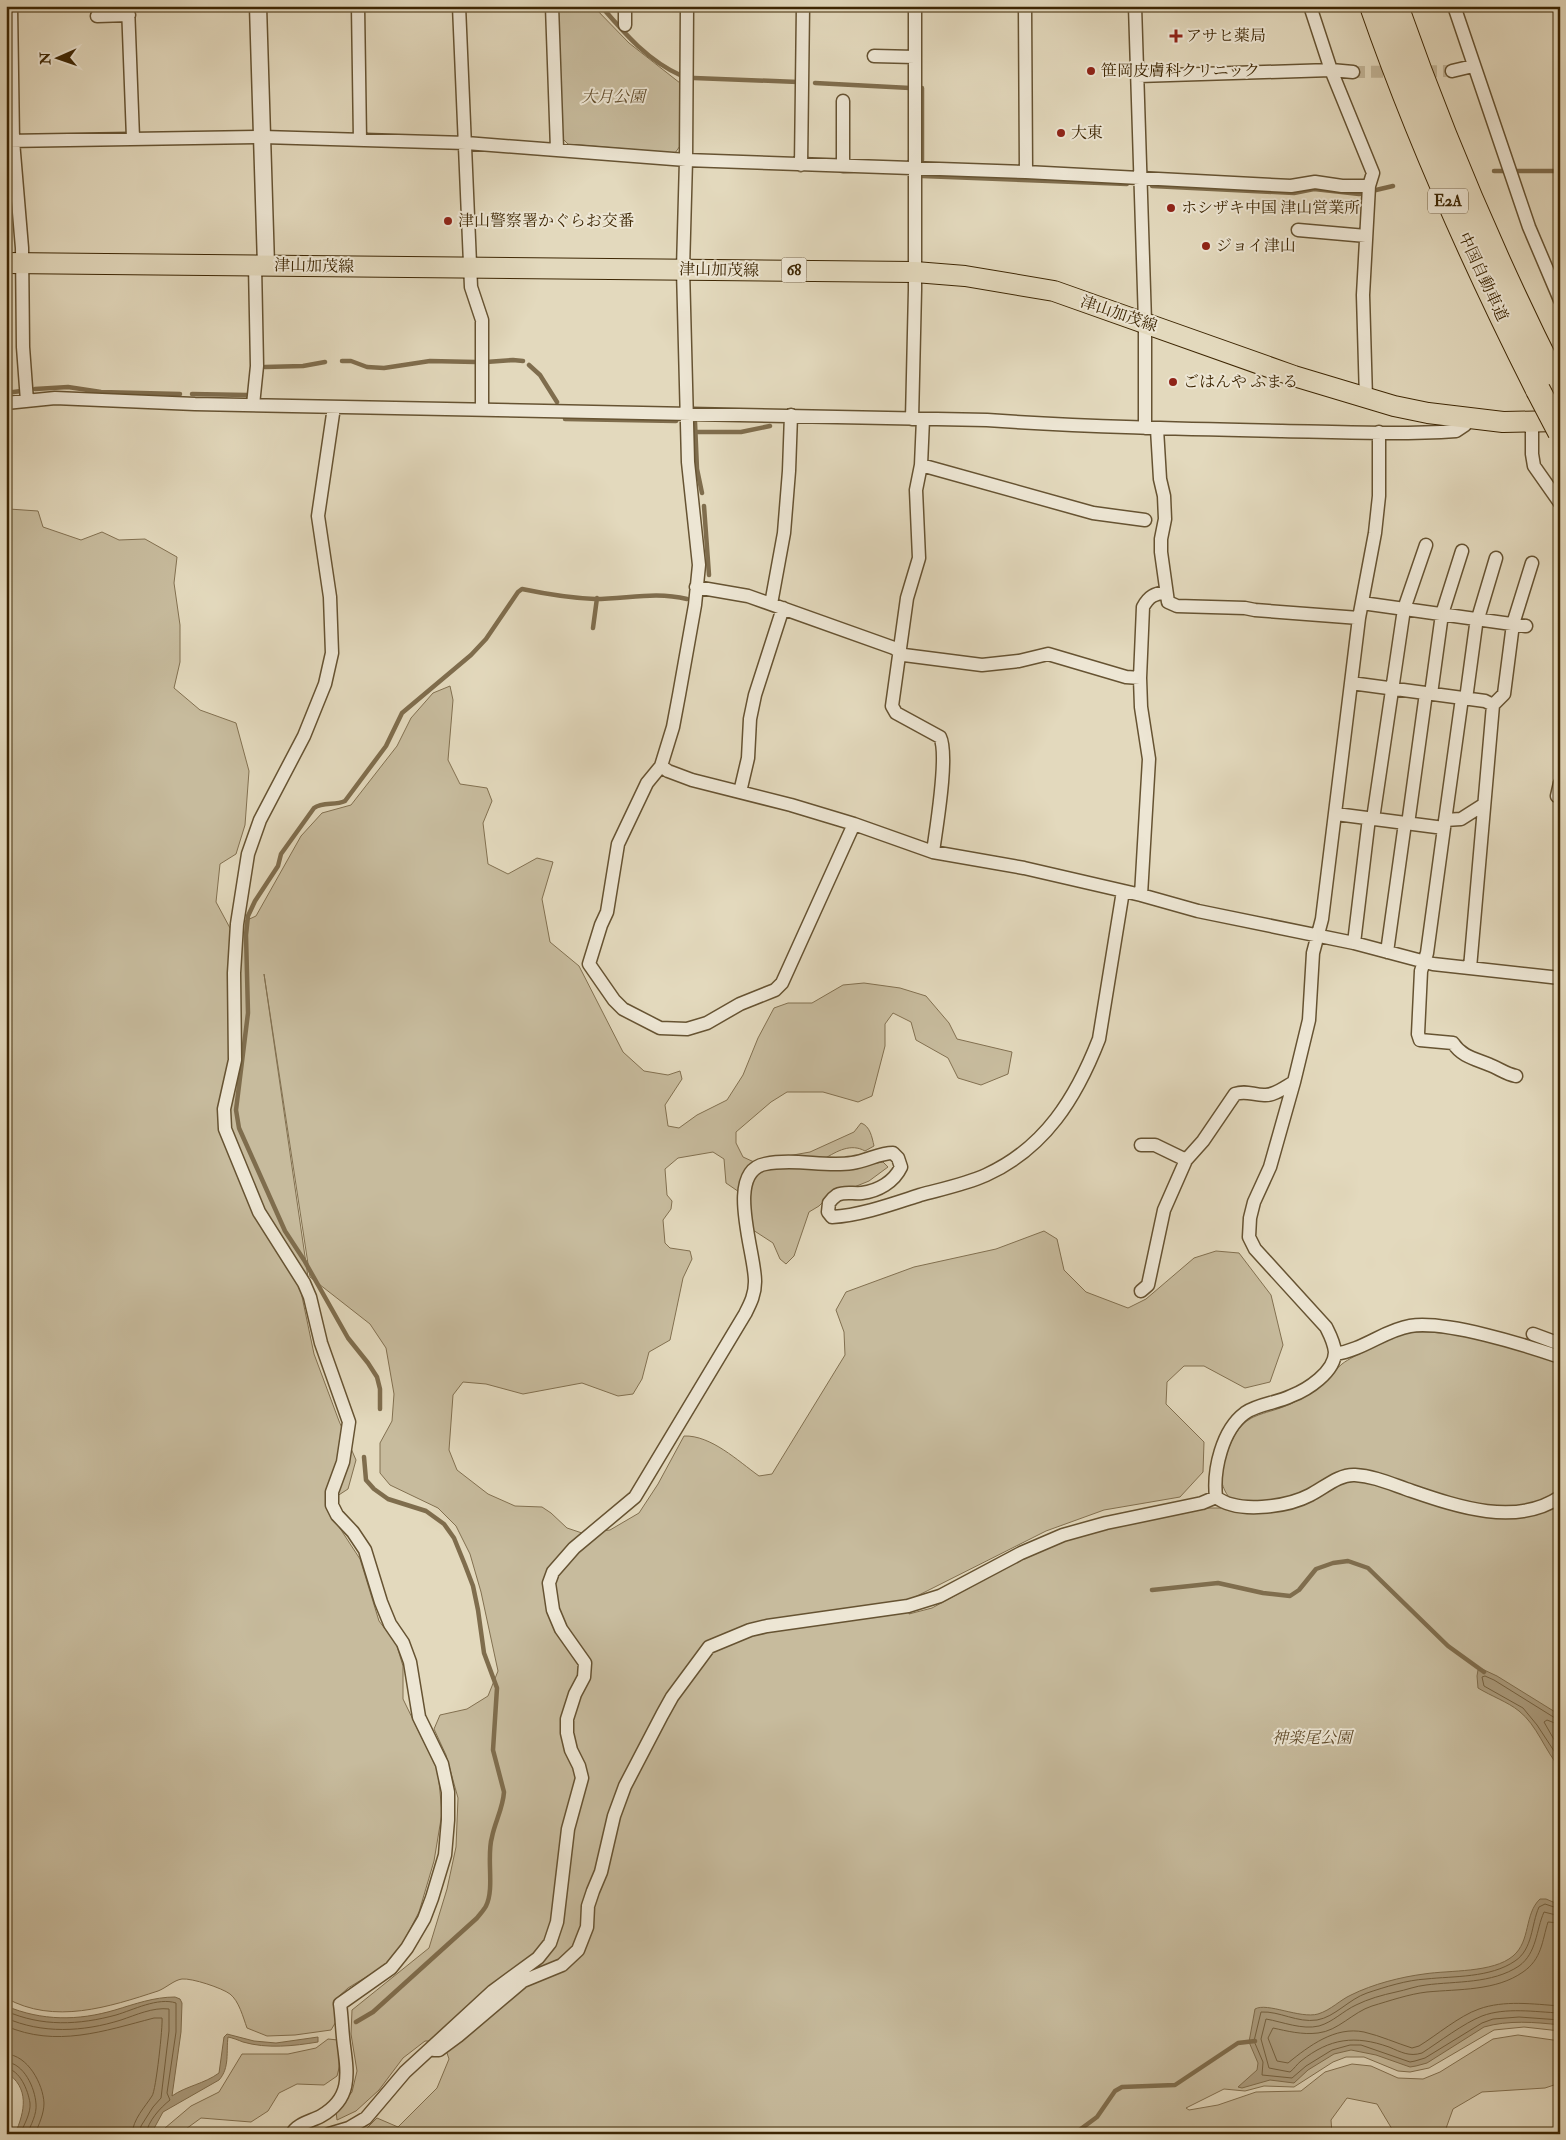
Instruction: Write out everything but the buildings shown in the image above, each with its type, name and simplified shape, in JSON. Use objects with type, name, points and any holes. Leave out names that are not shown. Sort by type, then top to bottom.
[{"type":"highway","name":"中国自動車道","points":[[1372,6],[1417,128],[1496,306],[1552,389]]},
{"type":"highway","name":"中国自動車道","points":[[1396,6],[1440,125],[1552,389],[1560,432]]},
{"type":"main road","name":"津山加茂線","points":[[14,262],[915,272],[964,276],[1054,291],[1294,376],[1366,399],[1428,413],[1503,422],[1560,421]]},
{"type":"street","points":[[11,6],[10,141],[14,262],[27,401]]},
{"type":"street","points":[[253,405],[260,265],[263,137],[258,6]]},
{"type":"street","points":[[358,6],[360,140]]},
{"type":"street","points":[[459,6],[471,287],[482,320],[482,410]]},
{"type":"street","points":[[552,6],[557,149]]},
{"type":"street","points":[[625,6],[625,25]]},
{"type":"street","points":[[687,6],[683,270],[686,415],[688,462],[699,565],[678,703],[661,766],[647,783],[618,844],[607,912],[600,925],[590,964],[614,1000],[624,1009],[660,1028],[686,1029],[707,1024],[740,1004],[775,990],[782,983],[854,824]]},
{"type":"street","points":[[801,165],[804,6]]},
{"type":"street","points":[[915,6],[915,272],[918,419],[921,465],[916,490],[919,558],[907,598],[892,706],[896,713],[940,737],[943,742],[943,765],[933,852]]},
{"type":"street","points":[[1025,6],[1026,172]]},
{"type":"street","points":[[1135,6],[1144,322],[1151,429],[1164,496],[1165,519],[1161,546],[1168,602],[1177,606],[1245,608],[1359,618]]},
{"type":"street","points":[[1310,6],[1331,70],[1373,173],[1369,186],[1363,295],[1366,399]]},
{"type":"street","points":[[1454,6],[1526,219],[1560,300]]},
{"type":"street","points":[[97,16],[128,11],[132,138]]},
{"type":"street","points":[[874,56],[915,57]]},
{"type":"street","points":[[1452,71],[1473,66]]},
{"type":"street","points":[[1138,76],[1331,70],[1353,72]]},
{"type":"street","points":[[843,101],[843,166]]},
{"type":"street","points":[[10,141],[263,137],[466,143],[686,160],[1026,172],[1291,186],[1315,182],[1342,186],[1369,186]]},
{"type":"street","points":[[1298,230],[1366,236]]},
{"type":"street","points":[[6,403],[78,398],[334,407],[987,420],[1151,429],[1379,432],[1456,431],[1465,425],[1468,418]]},
{"type":"street","points":[[292,2134],[293,2130],[300,2125],[322,2115],[340,2101],[347,2085],[347,2067],[340,2004],[391,1968],[407,1948],[424,1919],[432,1898],[444,1855],[448,1820],[448,1792],[442,1764],[420,1717],[410,1662],[404,1643],[387,1617],[365,1550],[354,1532],[337,1515],[332,1505],[332,1492],[343,1462],[349,1422],[321,1343],[310,1297],[304,1284],[259,1212],[226,1129],[224,1109],[235,1060],[234,973],[237,924],[248,854],[260,820],[304,736],[325,684],[332,653],[330,597],[318,516],[334,407]]},
{"type":"street","points":[[740,792],[748,758],[750,719],[753,703],[777,606],[789,471],[791,415]]},
{"type":"street","points":[[1532,421],[1534,466],[1560,503]]},
{"type":"street","points":[[1379,432],[1379,496],[1375,533],[1359,618],[1322,919],[1313,953],[1309,1020],[1270,1167],[1254,1202],[1250,1218],[1249,1236],[1255,1250],[1326,1327],[1333,1340],[1335,1354],[1330,1367],[1314,1383],[1292,1396],[1246,1412],[1236,1422],[1227,1437],[1218,1464],[1214,1484],[1216,1497],[1223,1503],[1239,1506],[1294,1503],[1338,1479],[1352,1475],[1370,1477],[1472,1509],[1504,1513],[1530,1510],[1551,1503],[1560,1497]]},
{"type":"street","points":[[921,465],[1093,513],[1145,520]]},
{"type":"street","points":[[1354,943],[1371,819],[1404,609],[1426,545]]},
{"type":"street","points":[[1387,952],[1406,824],[1442,614],[1462,551]]},
{"type":"street","points":[[1496,558],[1477,619],[1427,953],[1423,962],[1418,1034],[1420,1040],[1453,1043],[1458,1051],[1503,1073],[1516,1076]]},
{"type":"street","points":[[1470,968],[1492,705],[1504,694],[1512,624],[1532,564]]},
{"type":"street","points":[[696,587],[748,596],[894,648],[904,655],[982,665],[1019,661],[1048,654],[1126,677],[1140,678]]},
{"type":"street","points":[[1141,895],[1148,759],[1141,707],[1140,678],[1143,607],[1147,599],[1154,594],[1166,592]]},
{"type":"street","points":[[1362,603],[1526,626]]},
{"type":"street","points":[[1351,683],[1485,702],[1492,705]]},
{"type":"street","points":[[661,766],[668,771],[692,780],[854,824],[933,852],[1024,868],[1252,923],[1317,934],[1423,962],[1560,978]]},
{"type":"street","points":[[1560,783],[1557,796],[1560,797]]},
{"type":"street","points":[[1336,814],[1406,824],[1445,824],[1462,819],[1483,805]]},
{"type":"street","points":[[329,2134],[349,2128],[366,2118],[404,2072],[493,1991],[538,1958],[550,1943],[558,1922],[568,1829],[582,1778],[579,1766],[571,1750],[567,1733],[567,1719],[575,1694],[584,1677],[585,1663],[561,1629],[553,1610],[549,1583],[553,1572],[574,1548],[635,1497],[745,1314],[754,1295],[756,1280],[744,1204],[745,1183],[752,1170],[764,1164],[793,1162],[852,1163],[867,1160],[884,1153],[892,1153],[898,1158],[901,1167],[897,1176],[879,1188],[860,1193],[836,1195],[829,1203],[828,1212],[832,1217],[891,1204],[984,1176],[1010,1162],[1039,1140],[1058,1118],[1100,1039],[1123,891]]},
{"type":"street","points":[[1141,1291],[1148,1285],[1164,1210],[1186,1160],[1203,1141],[1236,1094],[1242,1092],[1265,1096],[1275,1093],[1294,1082]]},
{"type":"street","points":[[1140,1145],[1155,1145],[1186,1160]]},
{"type":"street","points":[[1335,1354],[1350,1352],[1408,1326],[1420,1325],[1447,1327],[1511,1342],[1560,1357]]},
{"type":"street","points":[[1533,1334],[1560,1344]]},
{"type":"street","points":[[428,2050],[439,2050],[523,1981],[562,1965],[578,1950],[587,1927],[588,1906],[601,1872],[614,1816],[625,1786],[672,1697],[709,1647],[750,1630],[767,1626],[908,1606],[940,1596],[1021,1553],[1063,1535],[1106,1523],[1202,1503],[1216,1497]]},
{"type":"green space","name":"大月公園","points":[[558,6],[593,6],[629,43],[680,83],[680,146],[675,153],[568,144],[562,138]]},
{"type":"green space","name":"神楽尾公園","points":[[9,509],[38,511],[43,527],[81,540],[102,532],[119,540],[145,539],[177,557],[174,583],[180,625],[180,662],[174,688],[200,710],[236,723],[249,771],[245,825],[236,854],[220,864],[216,902],[230,928],[256,916],[301,836],[322,813],[351,805],[397,746],[411,718],[433,693],[450,686],[453,700],[448,760],[460,784],[487,788],[492,801],[483,823],[488,864],[508,874],[537,858],[553,862],[542,899],[550,942],[579,966],[623,1052],[644,1071],[668,1075],[680,1071],[682,1079],[665,1105],[668,1126],[679,1128],[697,1115],[727,1100],[743,1075],[758,1038],[774,1008],[788,1003],[812,1003],[843,985],[864,983],[900,988],[926,996],[949,1023],[957,1039],[1012,1052],[1008,1074],[981,1085],[958,1078],[948,1058],[916,1040],[911,1022],[893,1013],[885,1024],[885,1046],[872,1096],[858,1102],[823,1092],[787,1092],[771,1102],[736,1132],[736,1143],[743,1157],[754,1162],[810,1152],[854,1132],[861,1123],[869,1129],[874,1146],[865,1151],[855,1148],[844,1149],[824,1159],[866,1165],[883,1162],[888,1167],[869,1181],[827,1198],[809,1212],[794,1256],[786,1264],[780,1259],[773,1243],[753,1230],[745,1196],[726,1183],[724,1159],[713,1152],[678,1158],[665,1169],[667,1195],[672,1201],[671,1209],[663,1220],[665,1243],[670,1248],[690,1251],[692,1259],[683,1278],[670,1340],[649,1352],[642,1379],[633,1394],[618,1396],[582,1383],[523,1394],[486,1384],[463,1382],[453,1395],[449,1450],[457,1470],[488,1494],[515,1506],[542,1507],[567,1528],[582,1533],[610,1530],[639,1513],[658,1484],[684,1436],[694,1437],[714,1444],[759,1476],[772,1474],[845,1355],[844,1332],[836,1310],[846,1292],[914,1267],[996,1249],[1044,1231],[1057,1239],[1064,1270],[1086,1292],[1128,1308],[1146,1299],[1194,1258],[1216,1251],[1239,1253],[1271,1295],[1283,1345],[1270,1382],[1245,1388],[1204,1366],[1184,1366],[1167,1382],[1166,1404],[1204,1442],[1203,1472],[1180,1497],[1104,1510],[1046,1531],[911,1599],[909,1614],[932,1608],[1041,1549],[1112,1526],[1195,1508],[1221,1508],[1228,1496],[1223,1487],[1222,1478],[1225,1460],[1231,1442],[1239,1429],[1247,1421],[1291,1404],[1315,1389],[1347,1360],[1394,1338],[1407,1333],[1443,1333],[1484,1340],[1560,1360],[1560,2031],[1524,2027],[1494,2030],[1429,2068],[1410,2072],[1398,2071],[1364,2057],[1346,2057],[1333,2062],[1294,2087],[1264,2086],[1245,2091],[1224,2089],[1186,2108],[1189,2110],[1218,2105],[1256,2092],[1301,2091],[1325,2072],[1352,2064],[1371,2066],[1398,2078],[1423,2079],[1440,2072],[1493,2039],[1518,2035],[1560,2041],[1560,2083],[1545,2088],[1482,2092],[1453,2109],[1444,2134],[1395,2134],[1377,2104],[1347,2098],[1331,2120],[1332,2134],[361,2134],[377,2118],[398,2127],[437,2088],[449,2059],[443,2041],[425,2041],[403,2058],[379,2090],[356,2111],[337,2120],[336,2111],[352,2092],[357,2071],[351,2034],[352,2010],[429,1948],[447,1889],[456,1847],[458,1798],[446,1755],[434,1729],[440,1715],[467,1709],[488,1696],[498,1671],[481,1592],[470,1554],[456,1526],[438,1508],[390,1485],[380,1473],[380,1443],[392,1421],[394,1394],[386,1348],[370,1324],[310,1277],[264,974],[308,1277],[300,1287],[314,1354],[356,1460],[348,1489],[328,1502],[328,1510],[360,1559],[379,1621],[396,1643],[403,1666],[403,1699],[438,1771],[442,1813],[434,1861],[419,1912],[394,1960],[348,1988],[337,1998],[337,2020],[331,2030],[295,2035],[267,2036],[247,2028],[238,2005],[230,1994],[207,1984],[187,1979],[173,1982],[158,1991],[120,2003],[82,2011],[43,2011],[24,2006],[6,1998],[6,514]]},
{"type":"green space","points":[[328,2039],[338,2040],[340,2064],[337,2076],[324,2085],[297,2084],[279,2093],[268,2111],[251,2122],[201,2118],[179,2134],[163,2134],[165,2128],[191,2106],[219,2092],[242,2054],[288,2054],[316,2048]]},
{"type":"water","points":[[1482,1669],[1497,1676],[1560,1715],[1560,1768],[1531,1723],[1519,1711],[1478,1688],[1478,1670]]},
{"type":"water","points":[[1540,1899],[1546,1899],[1560,1905],[1560,2025],[1512,2022],[1484,2027],[1427,2063],[1410,2067],[1376,2055],[1351,2050],[1334,2054],[1308,2070],[1294,2083],[1270,2080],[1242,2088],[1238,2087],[1257,2070],[1258,2063],[1249,2042],[1255,2009],[1260,2007],[1302,2014],[1318,2014],[1368,1987],[1424,1974],[1483,1968],[1505,1961],[1519,1950],[1523,1943],[1532,1912]]},
{"type":"water","points":[[175,1997],[180,1999],[182,2003],[181,2032],[172,2096],[219,2073],[224,2037],[227,2034],[254,2041],[276,2043],[318,2037],[318,2042],[290,2046],[271,2046],[252,2044],[228,2037],[225,2070],[219,2080],[163,2112],[151,2134],[15,2134],[21,2117],[23,2100],[19,2085],[6,2072],[6,2006],[47,2017],[74,2018],[101,2014],[152,2000]]},
{"type":"waterway","points":[[601,6],[648,55],[658,63],[682,76]]},
{"type":"waterway","points":[[694,78],[798,82]]},
{"type":"waterway","points":[[815,83],[910,88]]},
{"type":"waterway","points":[[922,88],[922,160]]},
{"type":"waterway","points":[[1494,171],[1560,171]]},
{"type":"waterway","points":[[922,176],[1127,184]]},
{"type":"waterway","points":[[1152,186],[1294,193],[1314,189],[1359,194],[1393,186]]},
{"type":"waterway","points":[[342,361],[351,361],[367,367],[384,368],[430,361],[476,362]]},
{"type":"waterway","points":[[486,362],[523,361]]},
{"type":"waterway","points":[[265,367],[303,366],[325,362]]},
{"type":"waterway","points":[[529,365],[540,375],[557,402]]},
{"type":"waterway","points":[[35,389],[68,387],[101,392],[180,394]]},
{"type":"waterway","points":[[6,393],[21,391]]},
{"type":"waterway","points":[[192,394],[247,395]]},
{"type":"waterway","points":[[565,419],[676,421]]},
{"type":"waterway","points":[[695,422],[697,469],[702,493]]},
{"type":"waterway","points":[[693,432],[741,432],[770,426]]},
{"type":"waterway","points":[[704,506],[709,575]]},
{"type":"waterway","points":[[380,1409],[380,1389],[377,1377],[348,1338],[304,1260],[285,1231],[239,1128],[236,1110],[248,1013],[246,935],[248,916],[255,901],[278,866],[281,854],[314,808],[345,801],[386,746],[402,713],[471,655],[486,639],[522,589],[558,596],[595,599],[652,595],[687,599]]},
{"type":"waterway","points":[[593,628],[597,598]]},
{"type":"waterway","points":[[356,2022],[373,2012],[477,1918],[485,1908],[490,1890],[490,1845],[504,1792],[493,1750],[497,1688],[484,1653],[473,1586],[454,1538],[444,1524],[426,1511],[388,1499],[374,1489],[366,1480],[364,1457]]},
{"type":"waterway","points":[[1152,1590],[1218,1583],[1263,1593],[1290,1596],[1299,1590],[1316,1569],[1333,1563],[1348,1561],[1368,1568],[1448,1646],[1484,1672]]},
{"type":"waterway","points":[[1074,2134],[1097,2117],[1115,2091],[1122,2087],[1175,2085],[1238,2043],[1255,2041]]},
{"type":"tunnel","points":[[1353,72],[1452,71]]},
{"type":"place","name":"アサヒ薬局","points":[[1176,36]]},
{"type":"place","name":"笹岡皮膚科クリニック","points":[[1091,71]]},
{"type":"place","name":"大東","points":[[1061,133]]},
{"type":"place","name":"ホシザキ中国 津山営業所","points":[[1171,208]]},
{"type":"place","name":"津山警察署かぐらお交番","points":[[448,221]]},
{"type":"place","name":"ジョイ津山","points":[[1206,246]]},
{"type":"place","name":"ごはんや ふまる","points":[[1173,382]]}]
